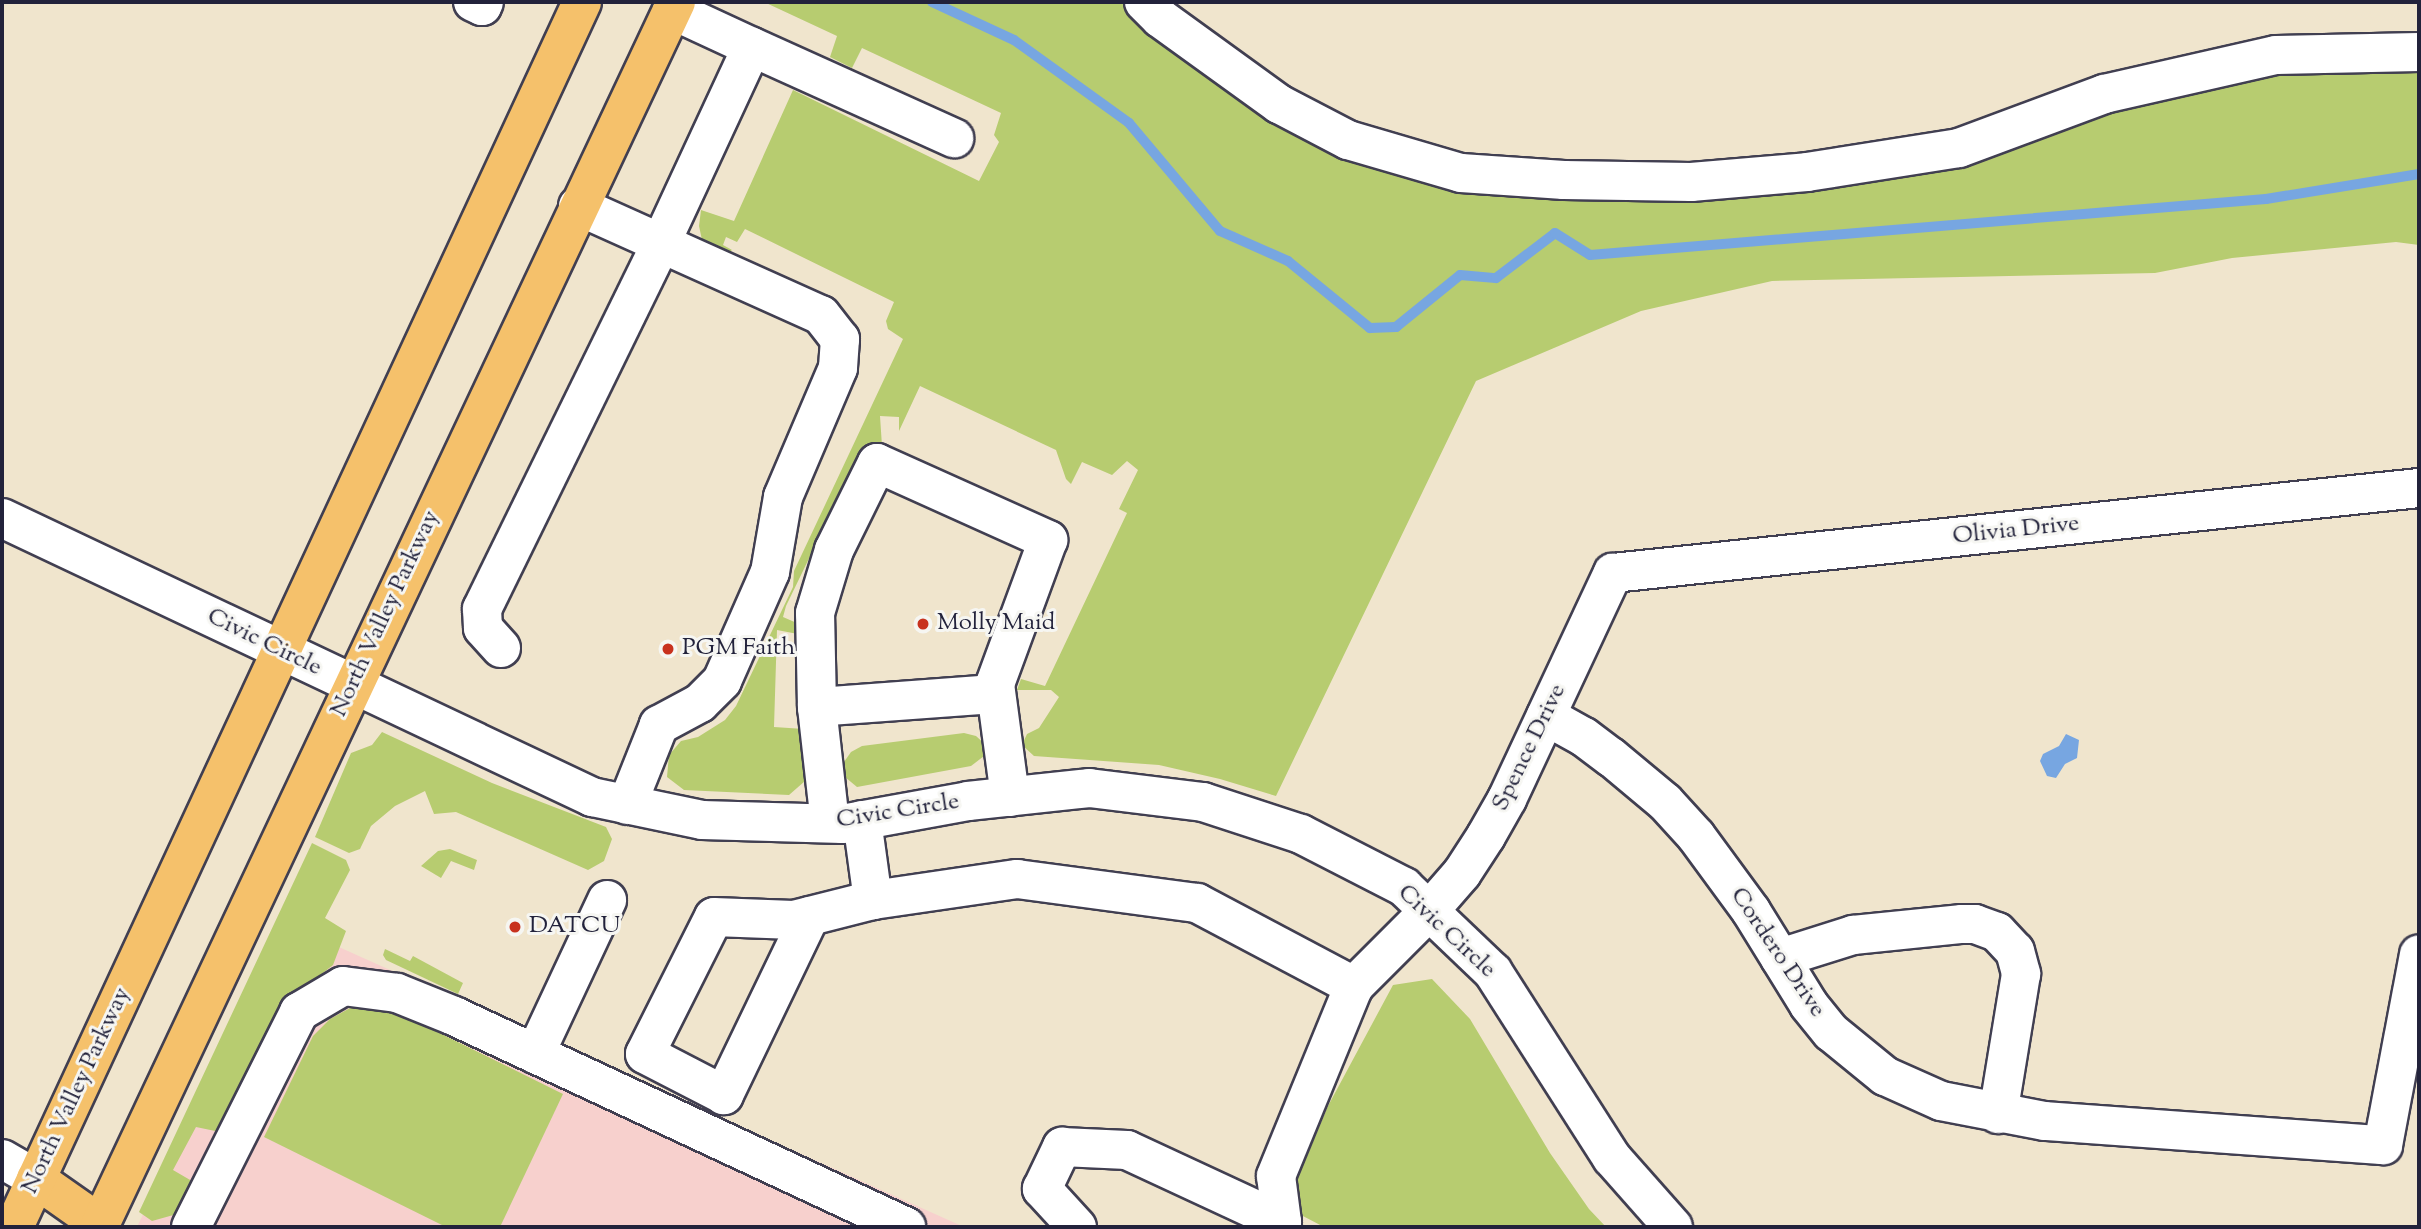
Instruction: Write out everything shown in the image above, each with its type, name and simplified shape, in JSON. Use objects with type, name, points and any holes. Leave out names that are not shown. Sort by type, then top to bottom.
[{"type":"main road","name":"North Valley Parkway","points":[[13,1227],[582,2]]},
{"type":"main road","name":"North Valley Parkway","points":[[101,1226],[351,686],[674,6]]},
{"type":"main road","points":[[36,1179],[101,1226]]},
{"type":"street","points":[[473,2],[482,6],[484,2]]},
{"type":"street","points":[[1144,2],[1160,18],[1279,104],[1348,140],[1461,173],[1564,180],[1691,182],[1807,172],[1959,148],[2104,94],[2276,55],[2419,52]]},
{"type":"street","points":[[674,6],[752,47],[954,138]]},
{"type":"street","points":[[501,648],[483,628],[482,609],[660,244],[752,47]]},
{"type":"street","points":[[578,206],[821,315],[841,339],[838,368],[783,497],[770,572],[722,681],[700,703],[659,726],[627,805]]},
{"type":"street","points":[[873,900],[846,822],[817,707],[815,638],[820,592],[834,550],[877,463],[1048,540],[997,671],[996,694],[1010,797]]},
{"type":"street","name":"Olivia Drive","points":[[1613,573],[2419,488]]},
{"type":"street","name":"Civic Circle","points":[[5,530],[280,651],[592,797],[702,820],[846,822],[1089,788],[1203,802],[1301,834],[1404,887],[1493,972],[1612,1158],[1673,1227]]},
{"type":"street","name":"Spence Drive","points":[[1354,986],[1429,911],[1462,873],[1486,835],[1507,799],[1613,573]]},
{"type":"street","points":[[817,707],[996,694]]},
{"type":"street","name":"Cordero Drive","points":[[1546,716],[1584,737],[1665,802],[1696,836],[1751,911],[1809,1006],[1861,1059],[1913,1091],[1941,1101],[2045,1121],[2383,1145],[2419,954]]},
{"type":"street","points":[[810,916],[724,1095],[645,1054],[714,916],[794,919],[873,900],[1017,879],[1197,903],[1354,986],[1276,1176],[1281,1225]]},
{"type":"street","points":[[535,1054],[607,900]]},
{"type":"street","points":[[1780,958],[1853,935],[1962,924],[1975,924],[1997,932],[2015,951],[2021,974],[1998,1114]]},
{"type":"street","points":[[191,1227],[299,1012],[343,986],[397,993],[535,1054],[906,1227]]},
{"type":"street","points":[[1077,1227],[1042,1189],[1062,1147],[1127,1150],[1281,1225]]},
{"type":"street","points":[[2,1159],[36,1179]]},
{"type":"shaded area","points":[[283,922],[964,1227],[137,1227]]},
{"type":"green space","points":[[764,2],[1122,2],[1217,75],[1515,194],[1648,202],[1812,185],[2199,83],[2355,69],[2419,68],[2419,245],[2396,242],[2232,258],[2155,273],[1772,281],[1641,311],[1476,381],[1276,796],[1159,765],[1034,756],[1022,745],[1027,734],[1039,728],[1059,697],[1051,690],[1017,690],[1021,679],[1045,686],[1127,513],[1119,509],[1138,470],[1127,461],[1112,475],[1082,462],[1071,484],[1066,479],[1056,450],[920,386],[899,431],[899,417],[880,416],[883,461],[862,449],[786,606],[783,617],[806,627],[803,635],[777,630],[774,727],[804,729],[805,781],[789,795],[684,790],[667,777],[669,755],[681,741],[698,737],[725,720],[736,706],[793,587],[794,571],[903,339],[888,329],[886,321],[894,302],[745,229],[737,242],[726,237],[723,245],[732,250],[727,254],[714,252],[702,240],[699,226],[701,210],[734,221],[793,90],[979,181],[999,142],[994,135],[1001,113],[862,48],[852,68],[830,57],[837,36]]},
{"type":"green space","points":[[382,732],[492,783],[606,827],[612,839],[604,861],[588,870],[456,812],[434,814],[425,791],[395,806],[371,826],[360,849],[349,853],[315,837],[351,753],[372,745]]},
{"type":"green space","points":[[964,733],[976,736],[987,746],[988,753],[971,766],[857,787],[845,777],[844,762],[851,752],[862,746]]},
{"type":"green space","points":[[312,843],[346,860],[350,870],[325,918],[346,931],[333,965],[284,1004],[262,1042],[220,1132],[196,1127],[173,1170],[197,1184],[177,1214],[152,1221],[139,1212]]},
{"type":"green space","points":[[450,849],[477,860],[474,870],[451,861],[441,878],[421,866],[438,851]]},
{"type":"green space","points":[[385,949],[410,961],[413,956],[463,983],[458,994],[386,960],[383,955]]},
{"type":"green space","points":[[1432,979],[1470,1019],[1550,1153],[1589,1209],[1606,1227],[1324,1227],[1301,1215],[1292,1191],[1328,1106],[1393,985]]},
{"type":"green space","points":[[350,1008],[391,1009],[563,1094],[500,1227],[446,1227],[264,1137],[313,1036],[330,1019]]},
{"type":"water","points":[[2066,734],[2079,740],[2077,758],[2065,764],[2056,778],[2047,776],[2040,761],[2043,754],[2059,746]]},
{"type":"waterway","points":[[932,2],[1014,40],[1129,123],[1220,231],[1288,261],[1370,328],[1396,327],[1460,275],[1496,278],[1555,233],[1590,255],[2266,199],[2419,174]]},
{"type":"place","name":"Molly Maid","points":[[923,624]]},
{"type":"place","name":"PGM Faith","points":[[668,649]]},
{"type":"place","name":"DATCU","points":[[515,927]]}]
